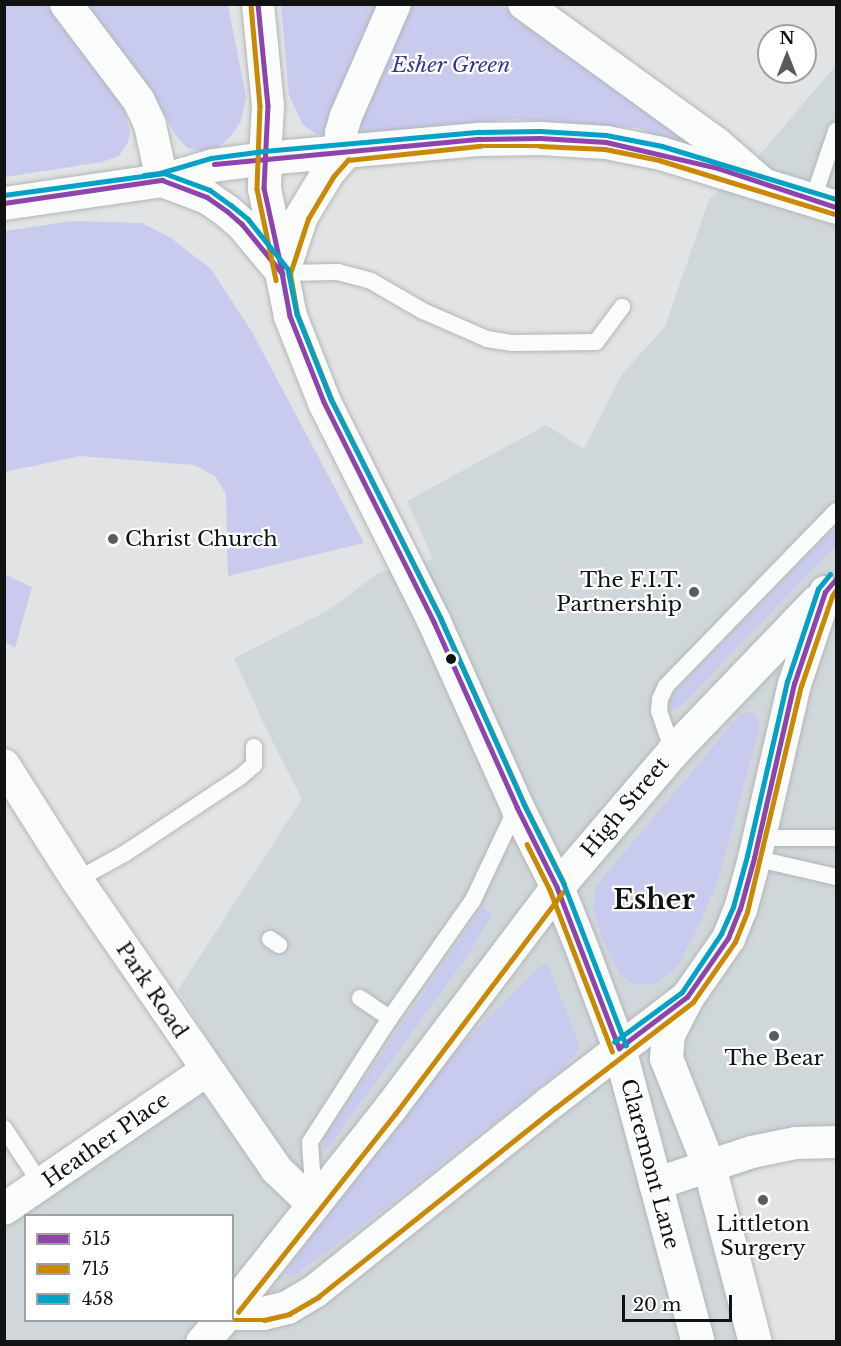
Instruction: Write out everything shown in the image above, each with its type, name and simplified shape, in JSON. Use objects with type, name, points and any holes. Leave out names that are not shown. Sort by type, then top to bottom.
[{"type":"main road","points":[[4,203],[162,180],[213,165],[265,158],[344,153],[480,139],[540,138],[606,142],[661,153],[825,203]]},
{"type":"main road","points":[[282,273],[301,216],[327,173],[344,153]]},
{"type":"main road","name":"Claremont Lane","points":[[265,158],[264,188],[290,316],[324,402],[434,622],[517,807],[557,887],[619,1048],[698,1341]]},
{"type":"main road","points":[[162,180],[207,197],[226,211],[242,224],[282,273]]},
{"type":"main road","name":"High Street","points":[[234,1305],[314,1205],[557,887],[673,751],[831,586]]},
{"type":"main road","name":"High Street","points":[[234,1313],[263,1313],[287,1306],[314,1291],[619,1048],[687,997],[728,938],[740,909],[757,848],[794,684],[831,586]]},
{"type":"main road","name":"Claremont Lane","points":[[687,997],[668,1034],[666,1058],[709,1166],[755,1341]]},
{"type":"main road","points":[[202,1341],[219,1322]]},
{"type":"street","points":[[66,4],[139,101],[150,125],[162,180]]},
{"type":"street","points":[[258,4],[268,106],[265,158]]},
{"type":"street","points":[[344,153],[341,132],[346,116],[395,4]]},
{"type":"street","points":[[524,4],[716,143],[761,182]]},
{"type":"street","name":"Park Road","points":[[4,765],[77,880],[276,1169],[314,1205]]},
{"type":"street","name":"Heather Place","points":[[4,1209],[207,1070]]},
{"type":"street","points":[[655,1184],[752,1152],[796,1143],[837,1142]]},
{"type":"lane","points":[[825,203],[837,130]]},
{"type":"lane","points":[[282,273],[338,272],[371,281],[423,311],[487,339],[513,343],[596,342],[622,308]]},
{"type":"lane","name":"High Street","points":[[673,751],[659,711],[660,699],[666,686],[837,511]]},
{"type":"lane","points":[[77,880],[124,854],[240,777],[254,765],[254,747]]},
{"type":"lane","points":[[314,1205],[310,1142],[390,1018],[472,900],[517,807]]},
{"type":"lane","points":[[757,848],[837,838]]},
{"type":"lane","points":[[757,848],[837,877]]},
{"type":"lane","points":[[360,998],[390,1018]]},
{"type":"lane","points":[[4,1128],[41,1184]]},
{"type":"shaded area","points":[[836,65],[836,1141],[729,1180],[769,1341],[5,1341],[4,1199],[182,1071],[211,1044],[178,990],[302,799],[269,735],[234,658],[327,611],[378,573],[433,559],[407,501],[546,425],[584,449],[622,374],[665,327],[709,199],[763,151]]},
{"type":"green space","points":[[5,5],[48,5],[109,82],[123,106],[130,131],[128,142],[119,156],[102,162],[5,177]]},
{"type":"green space","points":[[85,5],[228,5],[246,97],[241,121],[230,137],[219,147],[201,151],[188,148],[178,139],[145,81]]},
{"type":"green space","name":"Esher Green","points":[[281,5],[378,5],[327,134],[316,134],[303,125],[289,95]]},
{"type":"green space","name":"Esher Green","points":[[411,5],[501,5],[709,150],[705,156],[638,128],[515,119],[362,134],[360,124]]},
{"type":"green space","points":[[72,221],[142,223],[171,238],[211,269],[252,332],[364,543],[228,576],[226,494],[215,476],[194,465],[80,456],[5,472],[5,231]]},
{"type":"green space","points":[[836,527],[836,545],[686,701],[678,708],[670,709],[668,703],[672,695]]},
{"type":"green space","points":[[4,574],[32,587],[15,648],[5,642]]},
{"type":"green space","points":[[745,712],[754,713],[760,725],[719,877],[701,921],[679,964],[669,973],[657,982],[648,985],[632,983],[620,975],[604,942],[593,908],[596,886],[739,716]]},
{"type":"green space","points":[[482,907],[492,915],[468,955],[328,1148],[324,1149],[322,1141]]},
{"type":"green space","points":[[547,962],[580,1047],[575,1055],[561,1070],[385,1208],[295,1275],[288,1276],[285,1273],[298,1254],[443,1064],[529,977]]},
{"type":"transit line","name":"515","points":[[258,4],[268,106],[264,188],[283,275]]},
{"type":"transit line","name":"715","points":[[251,5],[260,106],[257,189],[276,280]]},
{"type":"transit line","name":"458","points":[[144,175],[160,173],[211,158],[264,151],[479,132],[540,131],[606,135],[662,146],[836,199]]},
{"type":"transit line","name":"515","points":[[214,164],[480,139],[540,138],[606,142],[718,168],[836,207]]},
{"type":"transit line","name":"715","points":[[564,884],[524,804],[441,619],[331,399],[297,314],[290,274],[308,219],[333,177],[348,160],[480,146],[605,149],[659,160],[834,214]]},
{"type":"transit line","name":"458","points":[[4,195],[164,173],[210,190],[231,205],[248,219],[288,269],[297,314],[331,399],[441,619],[524,804],[564,884],[626,1045]]},
{"type":"transit line","name":"515","points":[[4,203],[162,180],[207,197],[227,211],[242,224],[282,273],[290,316],[324,402],[434,622],[517,807],[557,887],[619,1048]]},
{"type":"transit line","name":"458","points":[[614,1042],[682,992],[721,934],[733,907],[747,856],[787,682],[818,589],[830,574]]},
{"type":"transit line","name":"515","points":[[619,1048],[687,997],[728,938],[740,909],[754,858],[794,684],[825,592],[836,579]]},
{"type":"transit line","name":"715","points":[[234,1320],[264,1320],[289,1314],[318,1297],[555,1108],[693,1002],[735,942],[747,912],[801,686],[836,590]]},
{"type":"transit line","name":"715","points":[[527,844],[550,890],[612,1051]]},
{"type":"transit line","name":"715","points":[[238,1312],[395,1114],[563,892]]},
{"type":"place","name":"Christ Church","points":[[113,539]]},
{"type":"place","name":"The F.I.T. Partnership","points":[[694,592]]},
{"type":"place","name":"The Bear","points":[[774,1036]]},
{"type":"place","name":"Littleton Surgery","points":[[763,1200]]},
{"type":"district","name":"Esher","points":[[654,900]]}]
